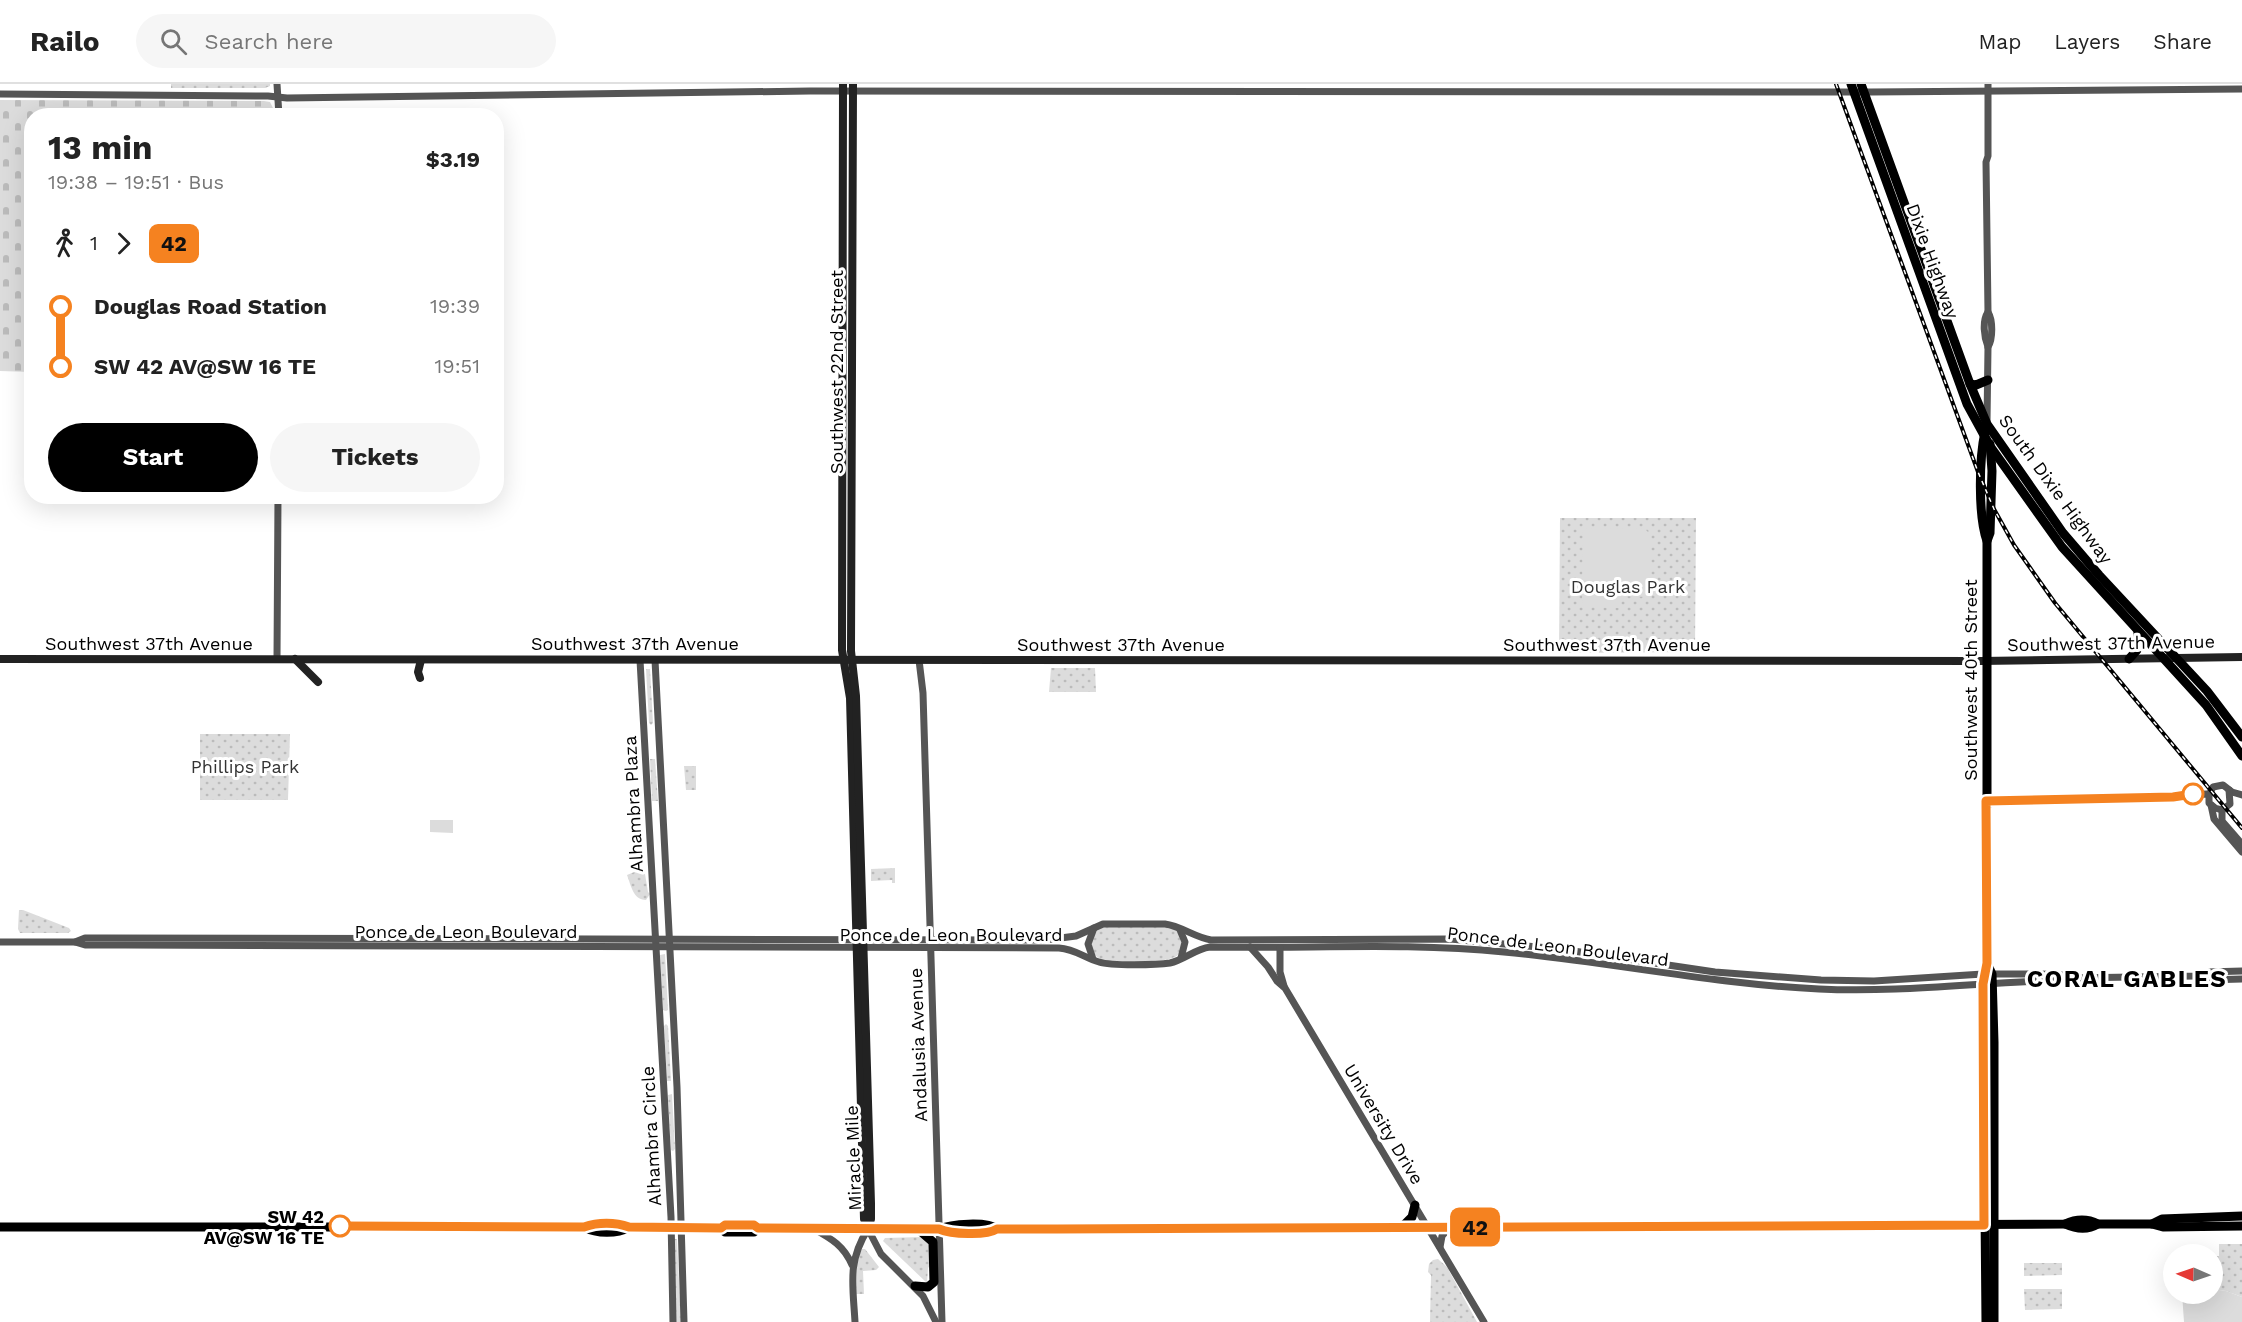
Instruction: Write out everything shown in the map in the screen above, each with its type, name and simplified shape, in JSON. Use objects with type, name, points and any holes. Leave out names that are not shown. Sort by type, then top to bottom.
[{"type":"main road","name":"Southwest 22nd Street","points":[[842,660],[843,195],[848,87]]},
{"type":"main road","name":"Southwest 22nd Street","points":[[848,87],[854,198],[852,660]]},
{"type":"main road","name":"South Dixie Highway","points":[[1858,88],[1987,424],[2073,546],[2212,697],[2242,737]]},
{"type":"main road","name":"Dixie Highway","points":[[1858,88],[1967,404],[1990,446]]},
{"type":"main road","points":[[843,195],[854,198]]},
{"type":"main road","points":[[1970,384],[1976,385],[1988,380]]},
{"type":"main road","name":"Southwest 40th Street","points":[[1986,1322],[1989,1224],[1987,541],[1981,497],[1984,437],[1987,424]]},
{"type":"main road","name":"Southwest 40th Street","points":[[1987,424],[1990,446],[1990,532],[1987,541]]},
{"type":"main road","name":"South Dixie Highway","points":[[1990,446],[2062,547],[2211,712],[2242,756]]},
{"type":"main road","points":[[2129,659],[2135,654],[2139,645],[2138,632]]},
{"type":"main road","name":"Southwest 37th Avenue","points":[[0,659],[1987,661],[2242,657]]},
{"type":"main road","points":[[295,659],[318,682]]},
{"type":"main road","points":[[420,678],[418,672],[421,660]]},
{"type":"main road","name":"Miracle Mile","points":[[842,660],[850,698],[871,1203],[871,1220],[868,1229]]},
{"type":"main road","name":"Miracle Mile","points":[[852,660],[856,696],[860,945]]},
{"type":"main road","points":[[1402,1227],[1412,1217],[1415,1205]]},
{"type":"main road","points":[[2152,1224],[2162,1219],[2242,1216]]},
{"type":"main road","points":[[588,1229],[593,1224],[754,1232],[758,1228]]},
{"type":"main road","points":[[723,1230],[725,1225],[754,1225],[758,1228],[939,1229],[948,1233],[992,1232],[997,1229],[1989,1224],[2065,1224],[2073,1228],[2091,1228],[2098,1224],[2152,1224],[2163,1227],[2242,1226]]},
{"type":"main road","name":"Southwest 40th Street","points":[[1989,1224],[1994,1322]]},
{"type":"main road","points":[[0,1227],[588,1229],[621,1232],[629,1227]]},
{"type":"main road","points":[[915,1286],[928,1287],[934,1282],[933,1242],[918,1229]]},
{"type":"street","points":[[278,84],[279,108]]},
{"type":"street","points":[[0,94],[278,97],[848,87],[2242,89]]},
{"type":"street","points":[[1987,424],[1988,347],[1985,339],[1985,315],[1988,312],[1986,162],[1988,156],[1988,87]]},
{"type":"street","points":[[277,659],[278,504]]},
{"type":"street","name":"Alhambra Plaza","points":[[640,660],[655,944]]},
{"type":"street","name":"Alhambra Plaza","points":[[655,660],[668,944]]},
{"type":"street","name":"Andalusia Avenue","points":[[919,660],[923,693],[942,1322]]},
{"type":"street","points":[[645,732],[650,728],[657,729]]},
{"type":"street","points":[[646,749],[651,751],[658,748]]},
{"type":"street","points":[[2229,790],[2230,804],[2222,810],[2217,810],[2210,801],[2211,789],[2218,784],[2242,795]]},
{"type":"street","points":[[1986,801],[2173,797],[2207,794],[2214,819],[2242,852]]},
{"type":"street","points":[[2222,810],[2222,821],[2242,844]]},
{"type":"street","points":[[650,834],[656,840],[663,842]]},
{"type":"street","name":"Ponce de Leon Boulevard","points":[[0,942],[75,942],[85,945],[931,944],[1059,939],[1076,936],[1103,924],[1165,924],[1198,937],[1213,940],[1428,938],[1477,940],[1769,977],[1874,981],[2056,975],[2071,978],[2195,976],[2206,972],[2242,971]]},
{"type":"street","points":[[1093,959],[1088,944],[1094,928]]},
{"type":"street","points":[[1179,929],[1185,942],[1181,958]]},
{"type":"street","name":"Alhambra Circle","points":[[655,944],[668,1166],[677,1228],[684,1322]]},
{"type":"street","name":"Alhambra Circle","points":[[668,944],[680,1165],[673,1322]]},
{"type":"street","name":"Ponce de Leon Boulevard","points":[[931,944],[1062,948],[1103,963],[1171,963],[1207,947],[1454,948],[1558,958],[1715,981],[1821,989],[1926,988],[1988,979]]},
{"type":"street","name":"University Drive","points":[[1250,947],[1285,988],[1484,1322]]},
{"type":"street","points":[[1280,948],[1280,972],[1285,988]]},
{"type":"street","name":"Ponce de Leon Boulevard","points":[[2195,976],[2207,980],[2242,979]]},
{"type":"street","points":[[659,1009],[667,1014],[672,1009]]},
{"type":"street","points":[[660,1028],[666,1022],[673,1026]]},
{"type":"street","points":[[667,1151],[673,1154],[679,1149]]},
{"type":"street","points":[[668,1166],[673,1162],[680,1165]]},
{"type":"street","points":[[1440,1247],[1442,1236],[1450,1227]]},
{"type":"street","points":[[814,1228],[838,1242],[847,1254],[852,1268]]},
{"type":"street","points":[[855,1322],[852,1268],[856,1250],[868,1229]]},
{"type":"street","points":[[868,1229],[881,1254],[915,1286],[936,1322]]},
{"type":"green space","points":[[171,84],[270,84],[270,86],[265,88],[171,88]]},
{"type":"green space","points":[[0,100],[270,102],[273,108],[24,108],[24,372],[0,371]]},
{"type":"green space","name":"Douglas Park","points":[[1560,518],[1696,518],[1695,652],[1559,653]]},
{"type":"green space","points":[[1583,528],[1645,529],[1649,533],[1649,597],[1619,596],[1619,608],[1582,607]]},
{"type":"green space","points":[[1051,668],[1095,668],[1096,692],[1049,692]]},
{"type":"green space","points":[[646,669],[650,669],[653,723],[651,725],[649,723]]},
{"type":"green space","name":"Phillips Park","points":[[200,734],[290,734],[288,800],[200,800]]},
{"type":"green space","points":[[650,759],[655,759],[658,801],[652,801]]},
{"type":"green space","points":[[684,766],[696,766],[696,790],[686,790]]},
{"type":"green space","points":[[430,820],[453,820],[453,833],[430,832]]},
{"type":"green space","points":[[644,868],[650,894],[646,900],[635,895],[627,875]]},
{"type":"green space","points":[[895,868],[895,883],[892,883],[892,880],[871,881],[871,869]]},
{"type":"green space","points":[[19,910],[69,928],[71,931],[68,933],[20,933],[18,929]]},
{"type":"green space","points":[[1105,926],[1174,928],[1182,937],[1180,953],[1165,960],[1105,961],[1094,953],[1091,939],[1099,928]]},
{"type":"green space","points":[[665,954],[668,1010],[666,1011],[663,1010],[660,955]]},
{"type":"green space","points":[[666,1024],[668,1026],[671,1081],[667,1081],[664,1026]]},
{"type":"green space","points":[[672,1094],[675,1149],[673,1151],[671,1150],[668,1095]]},
{"type":"green space","points":[[922,1237],[930,1244],[931,1264],[928,1268],[927,1283],[883,1241],[885,1238]]},
{"type":"green space","points":[[673,1239],[677,1239],[681,1322],[675,1322]]},
{"type":"green space","points":[[2223,1244],[2242,1244],[2242,1297],[2223,1291]]},
{"type":"green space","points":[[862,1249],[865,1249],[879,1267],[876,1270],[863,1271],[864,1294],[856,1294],[857,1259]]},
{"type":"green space","points":[[1438,1259],[1447,1267],[1477,1322],[1430,1322],[1431,1275],[1428,1272],[1429,1264]]},
{"type":"green space","points":[[2024,1263],[2062,1263],[2062,1275],[2024,1276]]},
{"type":"green space","points":[[2024,1289],[2062,1289],[2062,1309],[2025,1310]]},
{"type":"green space","points":[[2223,1291],[2242,1297],[2242,1322],[2184,1322],[2183,1304],[2223,1304]]},
{"type":"railway","points":[[1836,84],[1978,472],[1994,509],[2014,545],[2055,603],[2242,828]]},
{"type":"bus line","name":"42","points":[[340,1226],[584,1227],[593,1224],[620,1224],[629,1227],[721,1228],[725,1225],[754,1225],[758,1228],[939,1229],[948,1233],[962,1233],[992,1232],[997,1229],[1984,1225],[1983,974],[1987,963],[1986,801],[2173,797],[2193,794]]},
{"type":"place","name":"SW 42 AV@SW 16 TE","points":[[340,1226]]},
{"type":"district","name":"CORAL GABLES","points":[[2127,979]]}]
